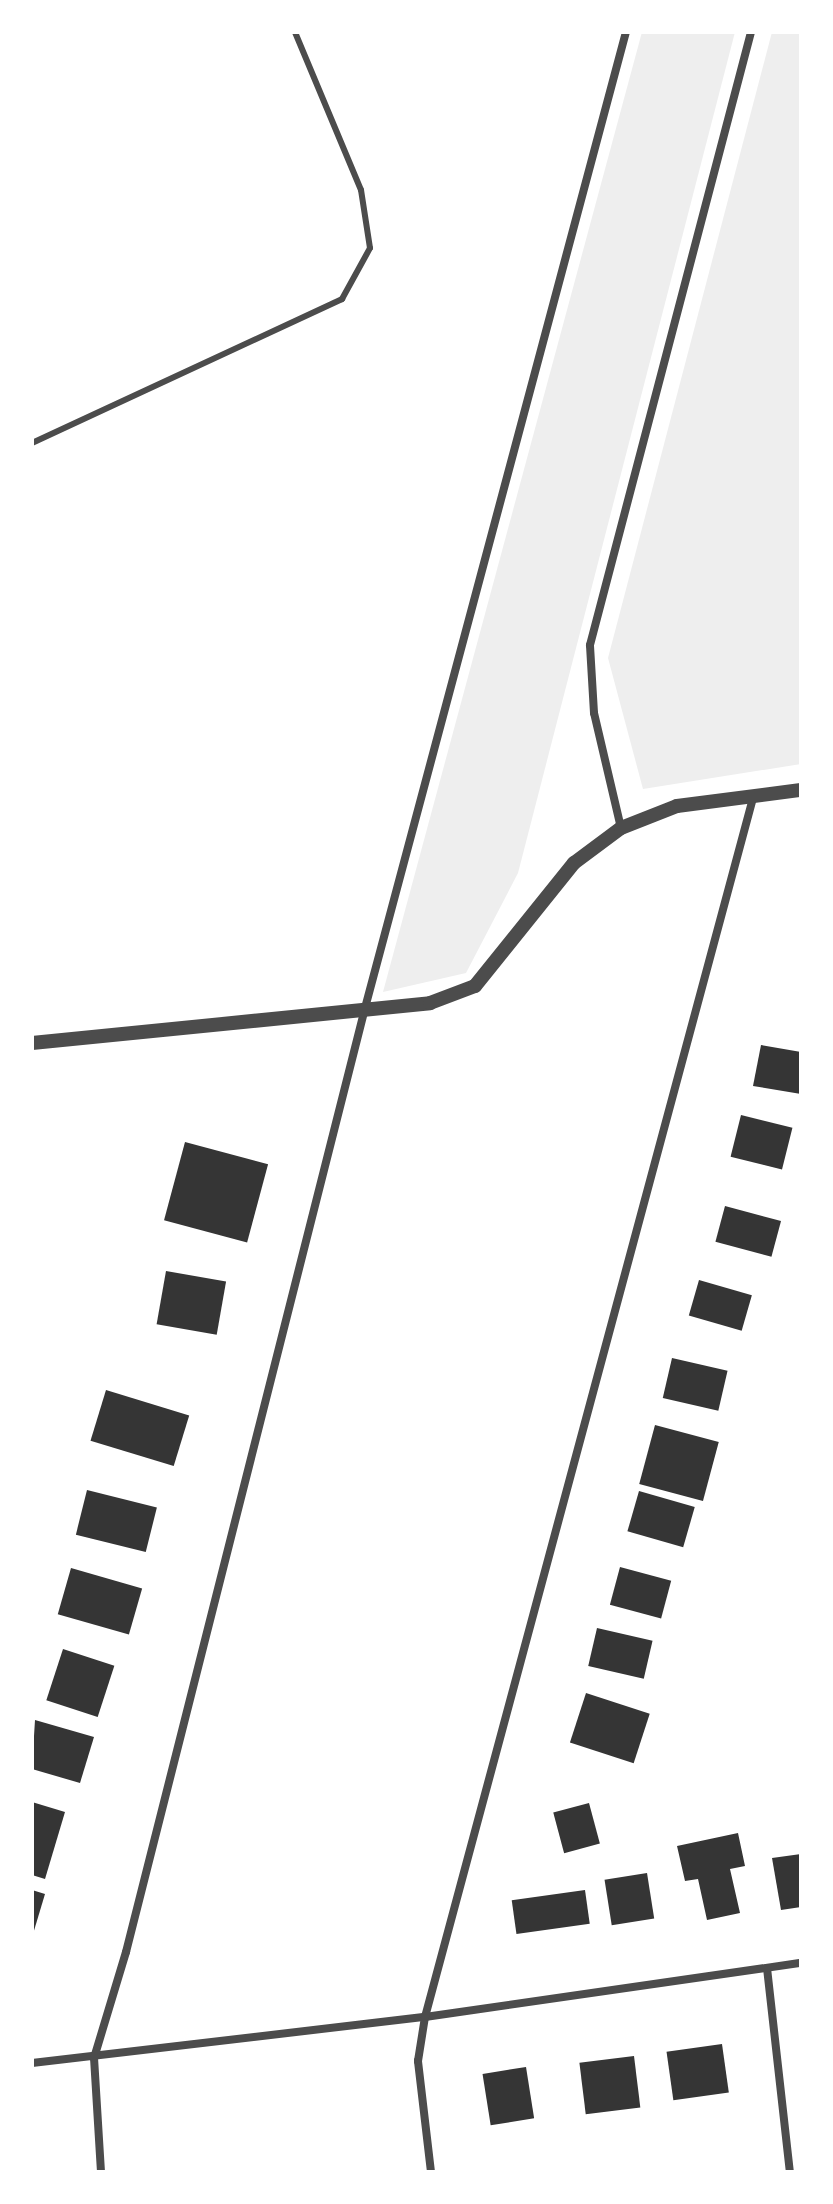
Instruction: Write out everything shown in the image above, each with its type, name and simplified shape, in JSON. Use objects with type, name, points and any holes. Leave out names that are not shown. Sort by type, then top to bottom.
[{"type":"street","points":[[101,2172],[94,2058],[130,1937],[365,1008],[626,32]]},
{"type":"street","points":[[621,828],[594,713],[590,645],[751,32]]},
{"type":"street","points":[[32,1043],[430,1003],[475,986],[574,863],[621,828],[677,806],[801,790]]},
{"type":"street","points":[[431,2172],[418,2061],[425,2017],[754,794]]},
{"type":"street","points":[[32,2063],[425,2017],[801,1963]]},
{"type":"street","points":[[767,1968],[790,2172]]},
{"type":"lane","points":[[32,443],[342,299],[370,248],[361,190],[295,32]]},
{"type":"shaded area","points":[[642,32],[735,32],[518,873],[466,973],[383,992]]},
{"type":"shaded area","points":[[772,32],[801,32],[801,764],[643,789],[608,658]]},
{"type":"building","points":[[761,1045],[801,1052],[801,1094],[753,1086]]},
{"type":"building","points":[[741,1115],[792,1128],[782,1170],[731,1157]]},
{"type":"building","points":[[185,1142],[268,1164],[247,1242],[164,1220]]},
{"type":"building","points":[[725,1206],[781,1221],[771,1257],[715,1242]]},
{"type":"building","points":[[166,1271],[226,1282],[217,1335],[157,1324]]},
{"type":"building","points":[[699,1280],[752,1295],[742,1331],[689,1316]]},
{"type":"building","points":[[672,1358],[728,1371],[718,1411],[663,1398]]},
{"type":"building","points":[[106,1390],[189,1415],[174,1466],[91,1441]]},
{"type":"building","points":[[655,1425],[719,1442],[703,1501],[639,1484]]},
{"type":"building","points":[[87,1490],[157,1507],[146,1552],[76,1535]]},
{"type":"building","points":[[639,1491],[695,1507],[683,1547],[627,1531]]},
{"type":"building","points":[[620,1567],[671,1581],[661,1618],[610,1605]]},
{"type":"building","points":[[71,1568],[142,1588],[129,1635],[58,1614]]},
{"type":"building","points":[[597,1628],[653,1641],[644,1679],[588,1666]]},
{"type":"building","points":[[63,1649],[114,1666],[98,1717],[46,1700]]},
{"type":"building","points":[[586,1693],[650,1714],[634,1763],[570,1742]]},
{"type":"building","points":[[35,1720],[94,1737],[80,1783],[32,1769]]},
{"type":"building","points":[[32,1802],[65,1812],[45,1879],[32,1875]]},
{"type":"building","points":[[589,1803],[600,1844],[564,1853],[553,1813]]},
{"type":"building","points":[[738,1833],[745,1866],[730,1869],[740,1913],[707,1920],[698,1879],[685,1881],[677,1846]]},
{"type":"building","points":[[801,1854],[801,1907],[781,1910],[772,1858]]},
{"type":"building","points":[[647,1873],[654,1918],[612,1925],[605,1880]]},
{"type":"building","points":[[32,1890],[45,1894],[33,1934],[32,1934]]},
{"type":"building","points":[[585,1890],[590,1924],[516,1934],[512,1900]]},
{"type":"building","points":[[722,2044],[729,2093],[673,2100],[667,2052]]},
{"type":"building","points":[[634,2056],[640,2108],[586,2114],[579,2063]]},
{"type":"building","points":[[526,2067],[534,2118],[491,2125],[483,2074]]}]
